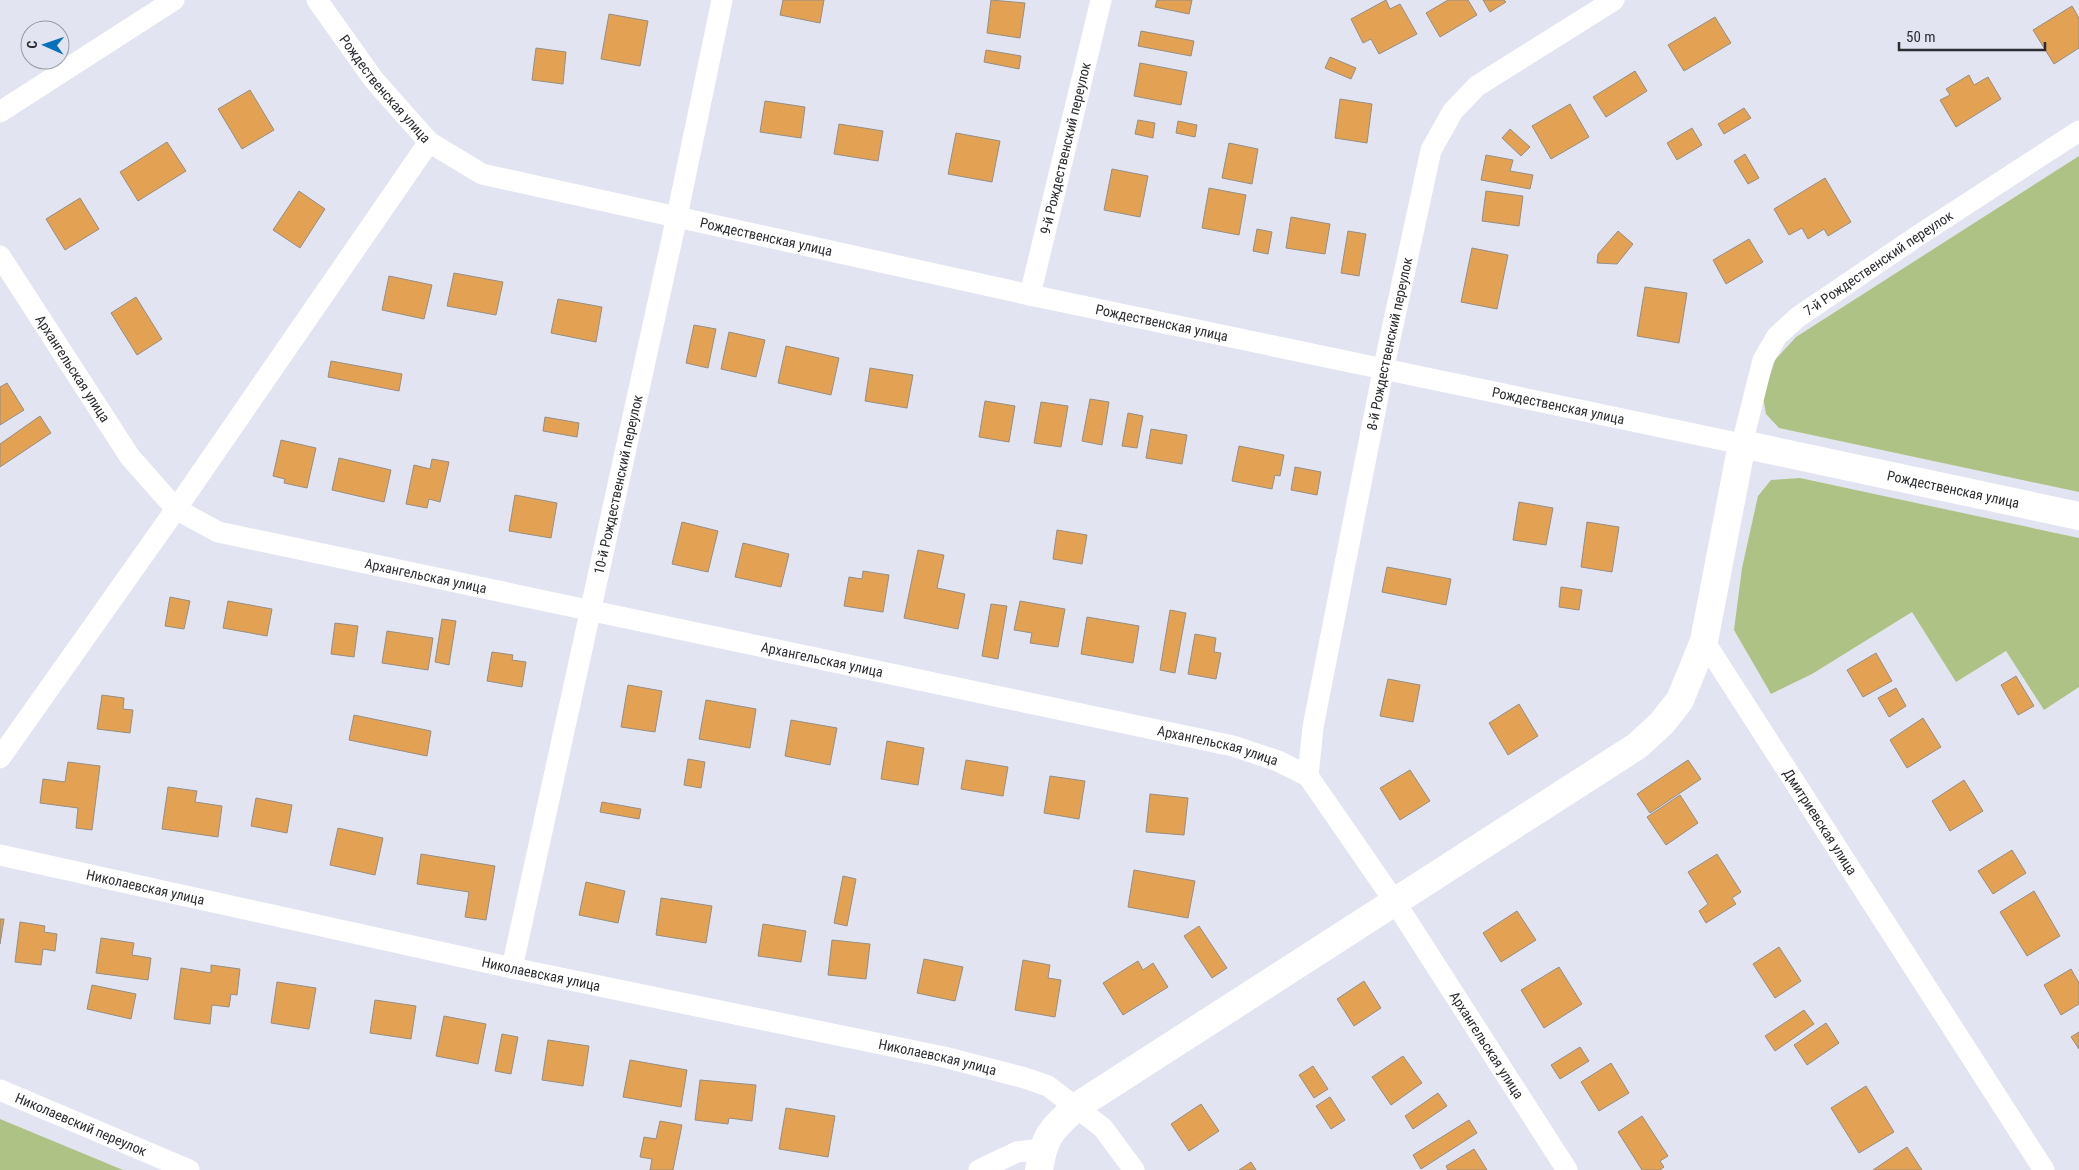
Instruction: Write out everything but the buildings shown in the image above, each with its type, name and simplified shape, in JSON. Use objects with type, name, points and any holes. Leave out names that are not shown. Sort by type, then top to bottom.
[{"type":"main road","name":"Рождественская улица","points":[[1742,444],[2079,516]]},
{"type":"main road","points":[[1041,1160],[1051,1130],[1076,1108],[1638,746],[1662,723],[1680,700],[1704,641],[1742,444]]},
{"type":"street","points":[[0,112],[174,0]]},
{"type":"street","name":"Рождественская улица","points":[[317,0],[374,80],[429,142],[482,174],[1383,371],[1742,444]]},
{"type":"street","name":"10-й Рождественский переулок","points":[[512,968],[677,216],[722,0]]},
{"type":"street","name":"9-й Рождественский переулок","points":[[1030,295],[1101,0]]},
{"type":"street","name":"8-й Рождественский переулок","points":[[1308,776],[1313,727],[1383,371],[1432,150],[1453,111],[1477,86],[1614,0]]},
{"type":"street","name":"7-й Рождественский переулок","points":[[1742,444],[1763,360],[1777,336],[1798,317],[2079,131]]},
{"type":"street","points":[[0,758],[176,509],[429,142]]},
{"type":"street","name":"Архангельская улица","points":[[0,256],[130,457],[176,509],[218,532],[591,609],[1233,746],[1278,761],[1308,776],[1395,902],[1567,1170]]},
{"type":"street","name":"Дмитриевская улица","points":[[1704,641],[2044,1170]]},
{"type":"street","name":"Николаевская улица","points":[[0,855],[512,968],[944,1058],[1048,1086],[1103,1128],[1134,1170]]},
{"type":"street","name":"Николаевский переулок","points":[[0,1090],[189,1170]]},
{"type":"street","points":[[979,1170],[1017,1152],[1041,1160]]},
{"type":"green space","points":[[2079,156],[2079,492],[1779,428],[1766,414],[1763,397],[1775,360],[1796,337]]},
{"type":"green space","points":[[1800,478],[2079,538],[2079,687],[2044,710],[2006,651],[1956,682],[1912,612],[1812,674],[1771,694],[1734,630],[1742,568],[1758,496],[1771,480]]},
{"type":"green space","points":[[0,1119],[123,1170],[0,1170]]}]
